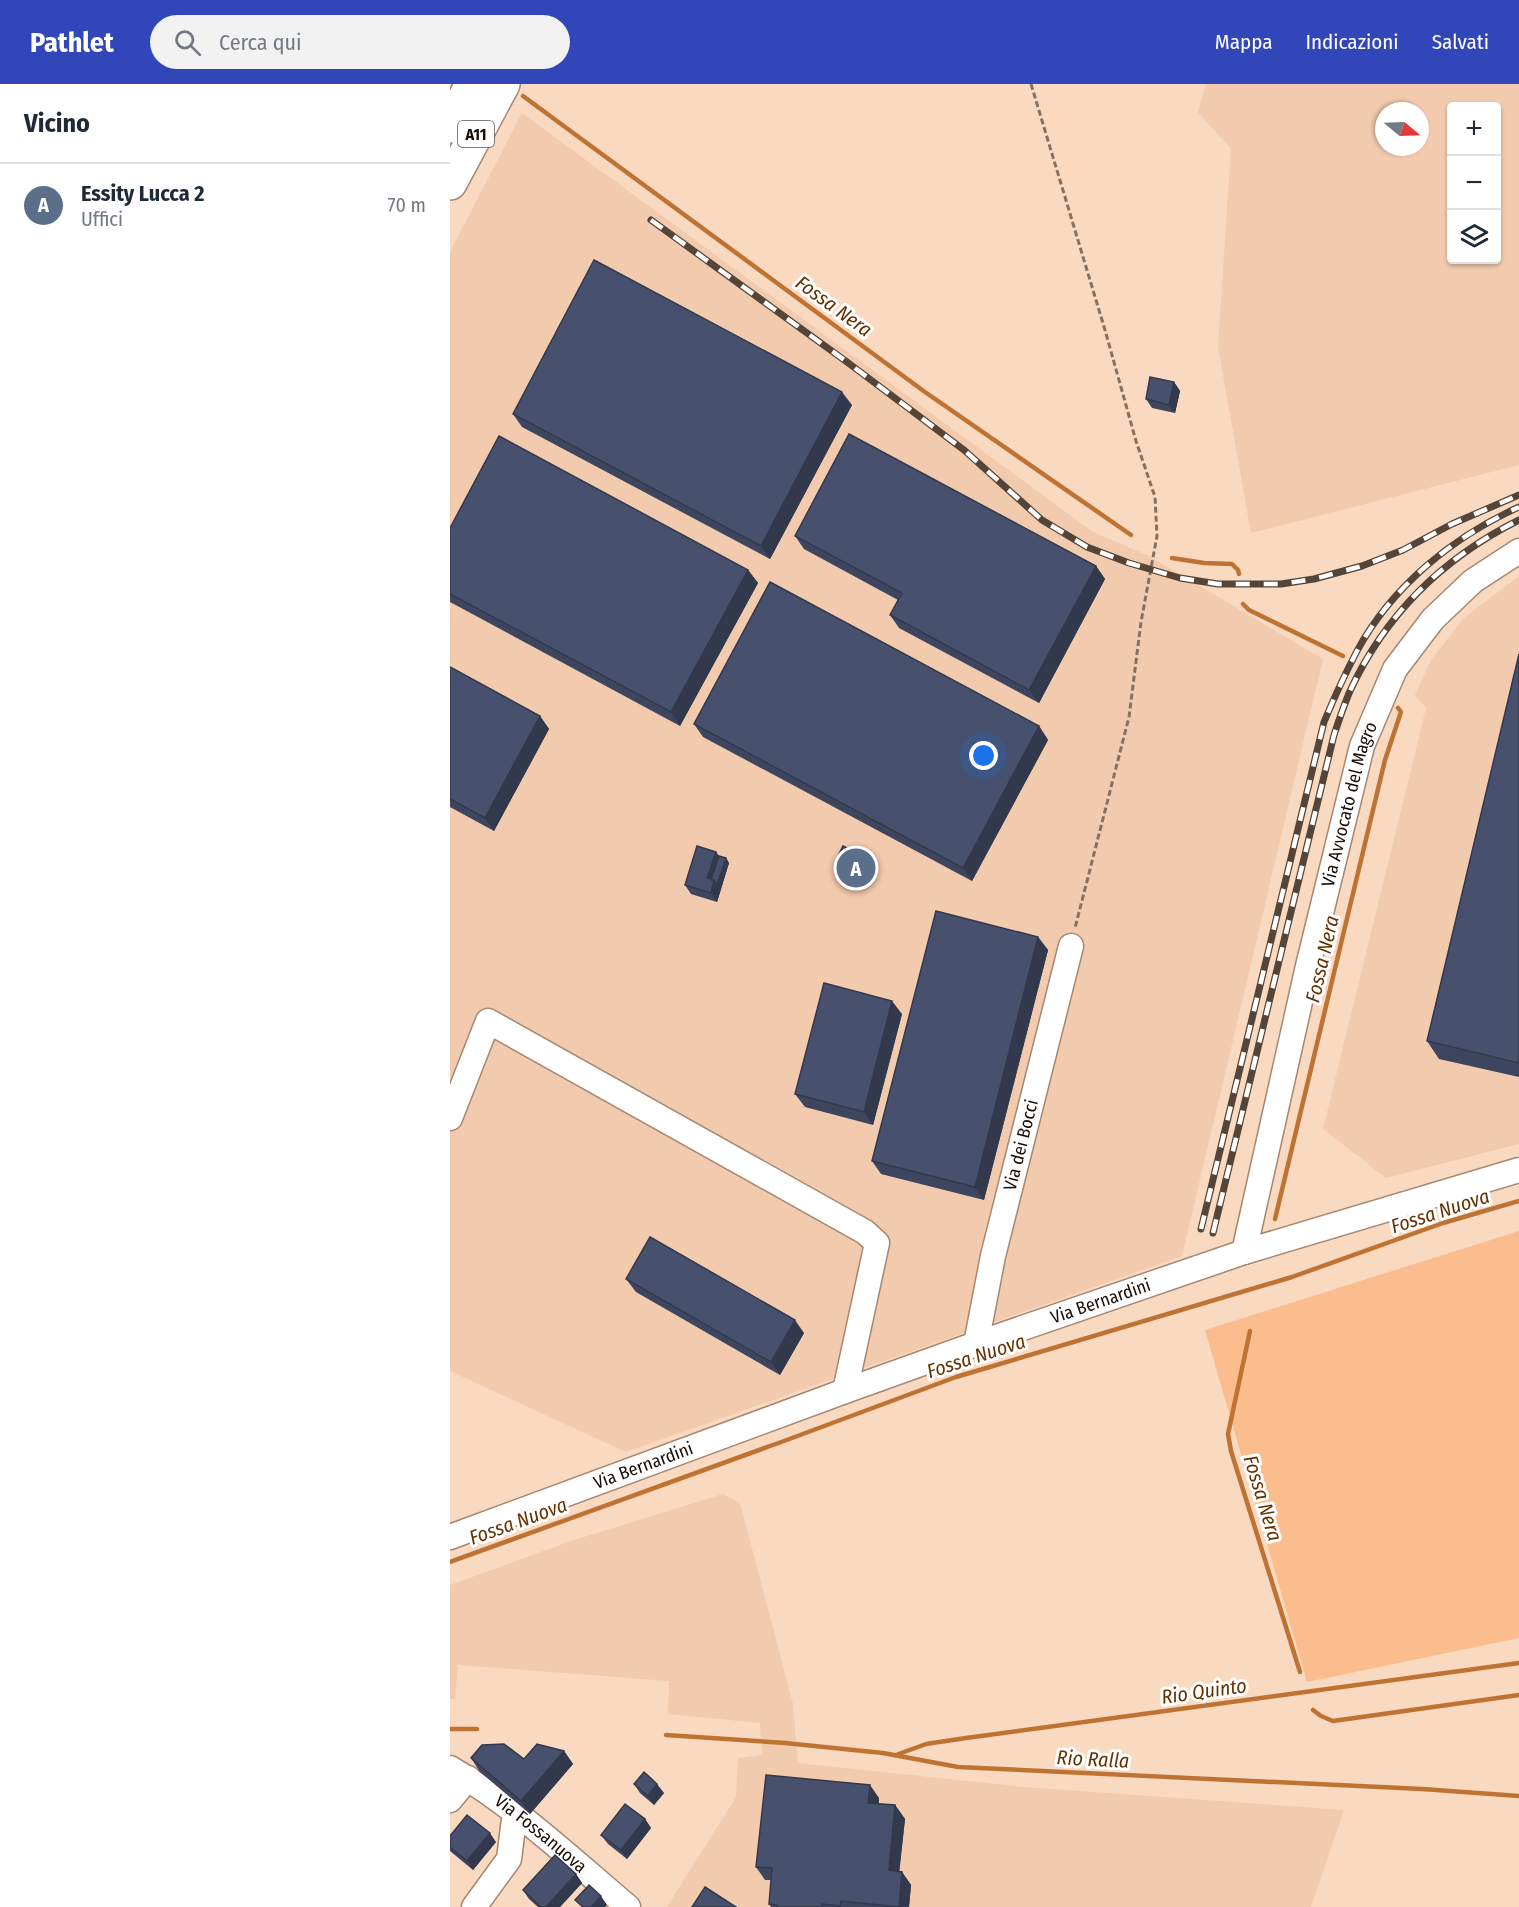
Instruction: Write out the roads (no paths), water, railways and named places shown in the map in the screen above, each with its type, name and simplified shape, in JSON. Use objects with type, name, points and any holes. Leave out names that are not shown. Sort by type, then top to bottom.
[{"type":"highway","name":"A11","points":[[450,126],[472,84]]},
{"type":"highway","name":"A11","points":[[450,183],[503,84]]},
{"type":"street","name":"Via Avvocato del Magro","points":[[1244,1252],[1308,966],[1362,746],[1395,669],[1433,619],[1473,581],[1519,551]]},
{"type":"street","name":"Via dei Bocci","points":[[976,1344],[993,1256],[1071,946]]},
{"type":"street","points":[[450,1118],[488,1021],[865,1232],[877,1242],[845,1390]]},
{"type":"street","name":"Via Bernardini","points":[[450,1537],[845,1390],[976,1344],[1244,1252],[1519,1170]]},
{"type":"street","points":[[450,1800],[459,1773]]},
{"type":"street","name":"Via Fossanuova","points":[[459,1773],[515,1812],[628,1907]]},
{"type":"street","points":[[474,1907],[509,1858],[515,1812]]},
{"type":"waterway","name":"Fossa Nera","points":[[523,96],[925,392],[1131,535]]},
{"type":"waterway","name":"Fossa Nera","points":[[1172,558],[1232,564],[1239,574]]},
{"type":"waterway","name":"Fossa Nera","points":[[1243,604],[1249,610],[1343,656]]},
{"type":"waterway","name":"Fossa Nera","points":[[1275,1219],[1385,760],[1401,712],[1398,708]]},
{"type":"waterway","name":"Fossa Nuova","points":[[450,1562],[956,1377],[1292,1277],[1443,1223],[1519,1201]]},
{"type":"waterway","name":"Fossa Nera","points":[[1250,1331],[1228,1434],[1231,1451],[1300,1672]]},
{"type":"waterway","name":"Rio Quinto","points":[[896,1755],[926,1744],[966,1738],[1519,1663]]},
{"type":"waterway","name":"Fossa Nera","points":[[1313,1710],[1333,1721],[1519,1695]]},
{"type":"waterway","name":"Rio Ralla","points":[[450,1729],[477,1729]]},
{"type":"waterway","name":"Rio Ralla","points":[[666,1735],[785,1743],[883,1753],[958,1767],[1422,1789],[1519,1796]]},
{"type":"railway","points":[[651,220],[964,450],[1042,520],[1087,547],[1129,563],[1180,578],[1218,584],[1281,584],[1314,579],[1362,566],[1403,550],[1452,524],[1519,495]]},
{"type":"railway","points":[[1201,1229],[1324,722],[1344,677],[1371,627],[1406,585],[1426,566],[1471,533],[1519,507]]},
{"type":"railway","points":[[1213,1233],[1334,735],[1350,691],[1381,637],[1420,590],[1466,552],[1519,520]]},
{"type":"place","name":"Essity Lucca 2","points":[[856,868]]}]
